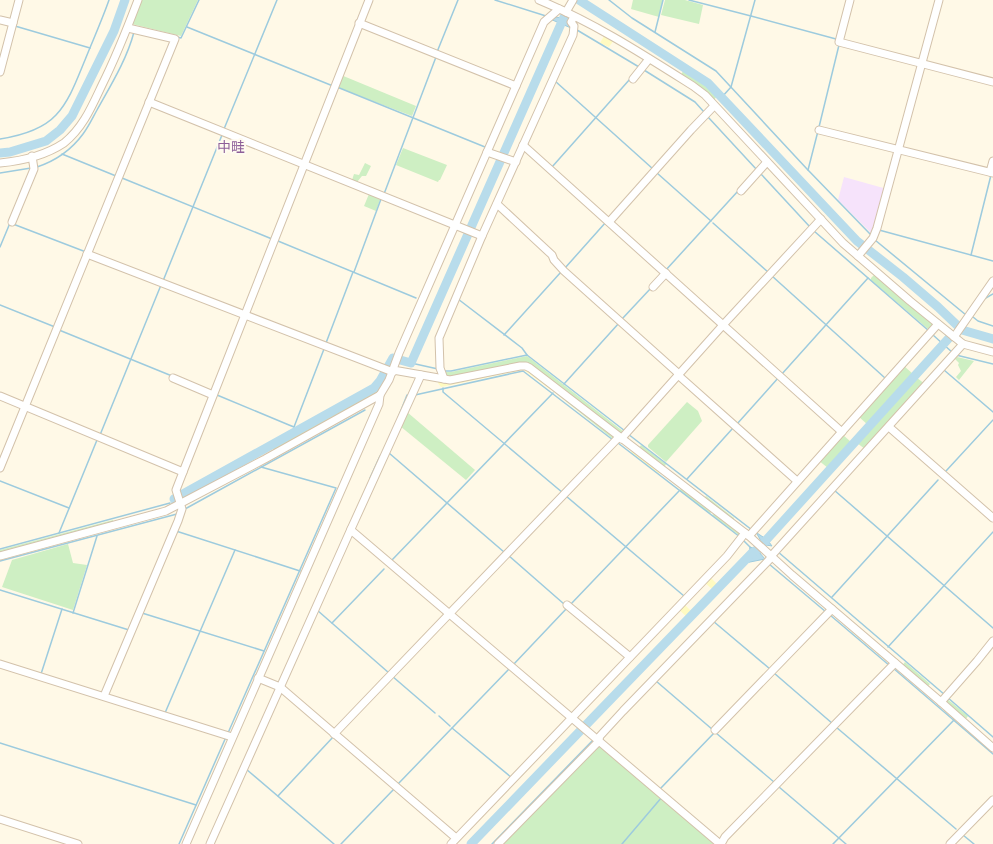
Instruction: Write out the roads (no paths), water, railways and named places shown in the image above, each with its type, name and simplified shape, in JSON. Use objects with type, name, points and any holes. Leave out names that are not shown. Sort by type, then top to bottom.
[{"type":"street","points":[[0,72],[19,0]]},
{"type":"street","points":[[0,163],[51,150],[63,143],[81,125],[90,111],[133,29],[138,0]]},
{"type":"street","points":[[104,694],[180,504],[176,490],[211,395],[369,0]]},
{"type":"street","points":[[539,0],[563,10],[605,32],[694,86],[843,243],[963,344],[993,352]]},
{"type":"street","points":[[0,556],[156,514],[180,504],[380,395],[385,388],[390,370],[397,359],[544,22],[548,17],[563,10],[573,0]]},
{"type":"street","points":[[850,0],[839,42],[993,82]]},
{"type":"street","points":[[858,256],[874,236],[877,228],[939,0]]},
{"type":"street","points":[[444,379],[441,369],[439,338],[482,236],[498,205],[516,162],[525,146],[574,28],[571,22],[574,17]]},
{"type":"street","points":[[0,20],[13,24]]},
{"type":"street","points":[[359,24],[516,86]]},
{"type":"street","points":[[0,468],[175,39],[133,29]]},
{"type":"street","points":[[633,78],[649,59]]},
{"type":"street","points":[[149,102],[482,236]]},
{"type":"street","points":[[609,222],[714,106]]},
{"type":"street","points":[[819,130],[992,173],[993,161]]},
{"type":"street","points":[[525,146],[841,431]]},
{"type":"street","points":[[487,152],[516,162]]},
{"type":"street","points":[[12,222],[34,168],[32,156]]},
{"type":"street","points":[[741,191],[767,162]]},
{"type":"street","points":[[498,205],[552,255],[554,260],[570,276],[797,481]]},
{"type":"street","points":[[334,734],[620,437],[820,219]]},
{"type":"street","points":[[87,254],[390,370],[455,380],[526,366],[761,546],[774,552],[829,612],[892,666],[944,698],[993,748]]},
{"type":"street","points":[[653,287],[666,273]]},
{"type":"street","points":[[955,336],[993,281]]},
{"type":"street","points":[[451,844],[727,556],[797,481],[938,324]]},
{"type":"street","points":[[498,844],[598,742],[600,736],[623,711],[769,560],[774,552],[890,428],[963,344]]},
{"type":"street","points":[[210,844],[421,375]]},
{"type":"street","points":[[173,378],[211,395]]},
{"type":"street","points":[[186,844],[229,736],[258,678],[342,490],[379,404],[380,395]]},
{"type":"street","points":[[0,396],[182,472]]},
{"type":"street","points":[[890,428],[993,518]]},
{"type":"street","points":[[350,530],[570,719],[584,727],[719,844],[892,666]]},
{"type":"street","points":[[568,605],[630,657]]},
{"type":"street","points":[[715,730],[829,612]]},
{"type":"street","points":[[944,698],[993,641]]},
{"type":"street","points":[[0,664],[104,694],[229,736]]},
{"type":"street","points":[[258,678],[279,688],[456,838]]},
{"type":"street","points":[[950,844],[993,800]]},
{"type":"street","points":[[0,819],[78,844]]},
{"type":"water","points":[[563,16],[565,20],[571,24],[571,28],[550,19],[556,17],[561,18]]},
{"type":"water","points":[[757,533],[769,541],[772,546],[766,545],[759,552],[765,559],[745,563],[742,560],[749,553],[750,547],[756,549],[761,541]]},
{"type":"waterway","points":[[0,139],[23,134],[38,128],[51,120],[61,109],[76,82],[109,0]]},
{"type":"waterway","points":[[0,153],[10,152],[46,141],[60,130],[72,116],[114,31],[125,0]]},
{"type":"waterway","points":[[177,37],[181,38],[199,0]]},
{"type":"waterway","points":[[224,129],[277,0]]},
{"type":"waterway","points":[[437,52],[458,0]]},
{"type":"waterway","points":[[495,0],[546,16]]},
{"type":"waterway","points":[[579,0],[708,83],[857,241],[903,277],[962,330],[993,339]]},
{"type":"waterway","points":[[609,0],[632,18],[716,71],[871,235]]},
{"type":"waterway","points":[[655,32],[663,0]]},
{"type":"waterway","points":[[689,0],[751,16]]},
{"type":"waterway","points":[[722,97],[731,87],[755,0]]},
{"type":"waterway","points":[[751,16],[836,39]]},
{"type":"waterway","points":[[175,500],[174,499],[374,388],[380,381],[393,358],[411,363],[564,17]]},
{"type":"waterway","points":[[15,26],[90,48]]},
{"type":"waterway","points":[[187,27],[333,86]]},
{"type":"waterway","points":[[577,30],[639,67]]},
{"type":"waterway","points":[[37,167],[63,154],[74,145],[83,134],[118,72],[134,32]]},
{"type":"waterway","points":[[819,127],[839,45]]},
{"type":"waterway","points":[[384,194],[436,57]]},
{"type":"waterway","points":[[644,70],[695,102],[704,112]]},
{"type":"waterway","points":[[552,167],[630,79]]},
{"type":"waterway","points":[[555,81],[653,169]]},
{"type":"waterway","points":[[337,87],[485,147]]},
{"type":"waterway","points":[[708,117],[757,170]]},
{"type":"waterway","points":[[808,170],[818,131]]},
{"type":"waterway","points":[[163,281],[222,135]]},
{"type":"waterway","points":[[62,154],[116,176]]},
{"type":"waterway","points":[[0,173],[31,168]]},
{"type":"waterway","points":[[657,173],[711,221]]},
{"type":"waterway","points":[[761,174],[810,227]]},
{"type":"waterway","points":[[971,255],[991,175]]},
{"type":"waterway","points":[[122,178],[272,239]]},
{"type":"waterway","points":[[665,271],[738,191]]},
{"type":"waterway","points":[[354,272],[381,199]]},
{"type":"waterway","points":[[565,268],[606,222]]},
{"type":"waterway","points":[[0,247],[10,223]]},
{"type":"waterway","points":[[713,223],[768,272]]},
{"type":"waterway","points":[[13,224],[86,252]]},
{"type":"waterway","points":[[879,230],[993,261]]},
{"type":"waterway","points":[[814,231],[929,331]]},
{"type":"waterway","points":[[875,240],[966,315]]},
{"type":"waterway","points":[[278,241],[416,298]]},
{"type":"waterway","points":[[326,343],[353,272]]},
{"type":"waterway","points":[[504,335],[561,272]]},
{"type":"waterway","points":[[772,276],[885,378]]},
{"type":"waterway","points":[[781,375],[868,278]]},
{"type":"waterway","points":[[100,435],[161,285]]},
{"type":"waterway","points":[[622,319],[651,288]]},
{"type":"waterway","points":[[984,299],[993,294]]},
{"type":"waterway","points":[[458,299],[522,348],[527,355]]},
{"type":"waterway","points":[[0,305],[55,327]]},
{"type":"waterway","points":[[973,317],[978,321],[993,326]]},
{"type":"waterway","points":[[564,384],[619,323]]},
{"type":"waterway","points":[[59,330],[172,376]]},
{"type":"waterway","points":[[933,335],[953,353]]},
{"type":"waterway","points":[[471,844],[752,553],[758,549],[949,338]]},
{"type":"waterway","points":[[294,427],[324,349]]},
{"type":"waterway","points":[[443,371],[451,371],[527,355],[625,431]]},
{"type":"waterway","points":[[956,355],[993,364]]},
{"type":"waterway","points":[[411,363],[438,369]]},
{"type":"waterway","points":[[944,370],[993,412]]},
{"type":"waterway","points":[[415,395],[523,371],[613,440]]},
{"type":"waterway","points":[[737,424],[779,377]]},
{"type":"waterway","points":[[443,388],[443,392],[563,493]]},
{"type":"waterway","points":[[392,560],[553,393]]},
{"type":"waterway","points":[[217,395],[294,427],[296,432]]},
{"type":"waterway","points":[[398,418],[407,395],[409,395]]},
{"type":"waterway","points":[[185,509],[365,410]]},
{"type":"waterway","points":[[946,471],[993,420]]},
{"type":"waterway","points":[[687,479],[733,428]]},
{"type":"waterway","points":[[628,434],[752,530]]},
{"type":"waterway","points":[[59,533],[97,440]]},
{"type":"waterway","points":[[618,443],[740,537]]},
{"type":"waterway","points":[[389,453],[504,552]]},
{"type":"waterway","points":[[370,478],[380,456]]},
{"type":"waterway","points":[[228,733],[336,488],[261,467]]},
{"type":"waterway","points":[[832,597],[938,480]]},
{"type":"waterway","points":[[0,481],[69,508]]},
{"type":"waterway","points":[[834,490],[993,628]]},
{"type":"waterway","points":[[570,605],[679,491]]},
{"type":"waterway","points":[[566,496],[684,596]]},
{"type":"waterway","points":[[0,549],[170,503]]},
{"type":"waterway","points":[[0,561],[177,514]]},
{"type":"waterway","points":[[176,531],[300,571]]},
{"type":"waterway","points":[[888,647],[993,532]]},
{"type":"waterway","points":[[73,613],[97,536]]},
{"type":"waterway","points":[[744,541],[751,548]]},
{"type":"waterway","points":[[165,713],[235,550]]},
{"type":"waterway","points":[[777,551],[945,695]]},
{"type":"waterway","points":[[508,555],[564,604]]},
{"type":"waterway","points":[[769,564],[826,612]]},
{"type":"waterway","points":[[332,623],[384,569]]},
{"type":"waterway","points":[[0,590],[129,630]]},
{"type":"waterway","points":[[513,665],[567,608]]},
{"type":"waterway","points":[[41,674],[62,609]]},
{"type":"waterway","points":[[317,610],[389,673]]},
{"type":"waterway","points":[[142,613],[264,651]]},
{"type":"waterway","points":[[830,615],[890,666]]},
{"type":"waterway","points":[[713,621],[770,669]]},
{"type":"waterway","points":[[893,668],[993,754]]},
{"type":"waterway","points":[[398,784],[509,669]]},
{"type":"waterway","points":[[774,673],[833,724]]},
{"type":"waterway","points":[[392,676],[435,713]]},
{"type":"waterway","points":[[656,681],[713,730]]},
{"type":"waterway","points":[[947,697],[993,737]]},
{"type":"waterway","points":[[439,716],[450,726]]},
{"type":"waterway","points":[[833,844],[954,720]]},
{"type":"waterway","points":[[836,727],[956,829]]},
{"type":"waterway","points":[[452,728],[512,778]]},
{"type":"waterway","points":[[660,789],[715,732]]},
{"type":"waterway","points":[[716,733],[774,782]]},
{"type":"waterway","points":[[278,796],[334,736]]},
{"type":"waterway","points":[[179,844],[226,737]]},
{"type":"waterway","points":[[492,844],[594,739]]},
{"type":"waterway","points":[[0,743],[196,805]]},
{"type":"waterway","points":[[246,769],[334,844]]},
{"type":"waterway","points":[[779,787],[846,844]]},
{"type":"waterway","points":[[341,844],[394,789]]},
{"type":"waterway","points":[[622,844],[662,797]]},
{"type":"waterway","points":[[963,835],[974,844]]},
{"type":"district","name":"中畦","points":[[231,147]]}]
